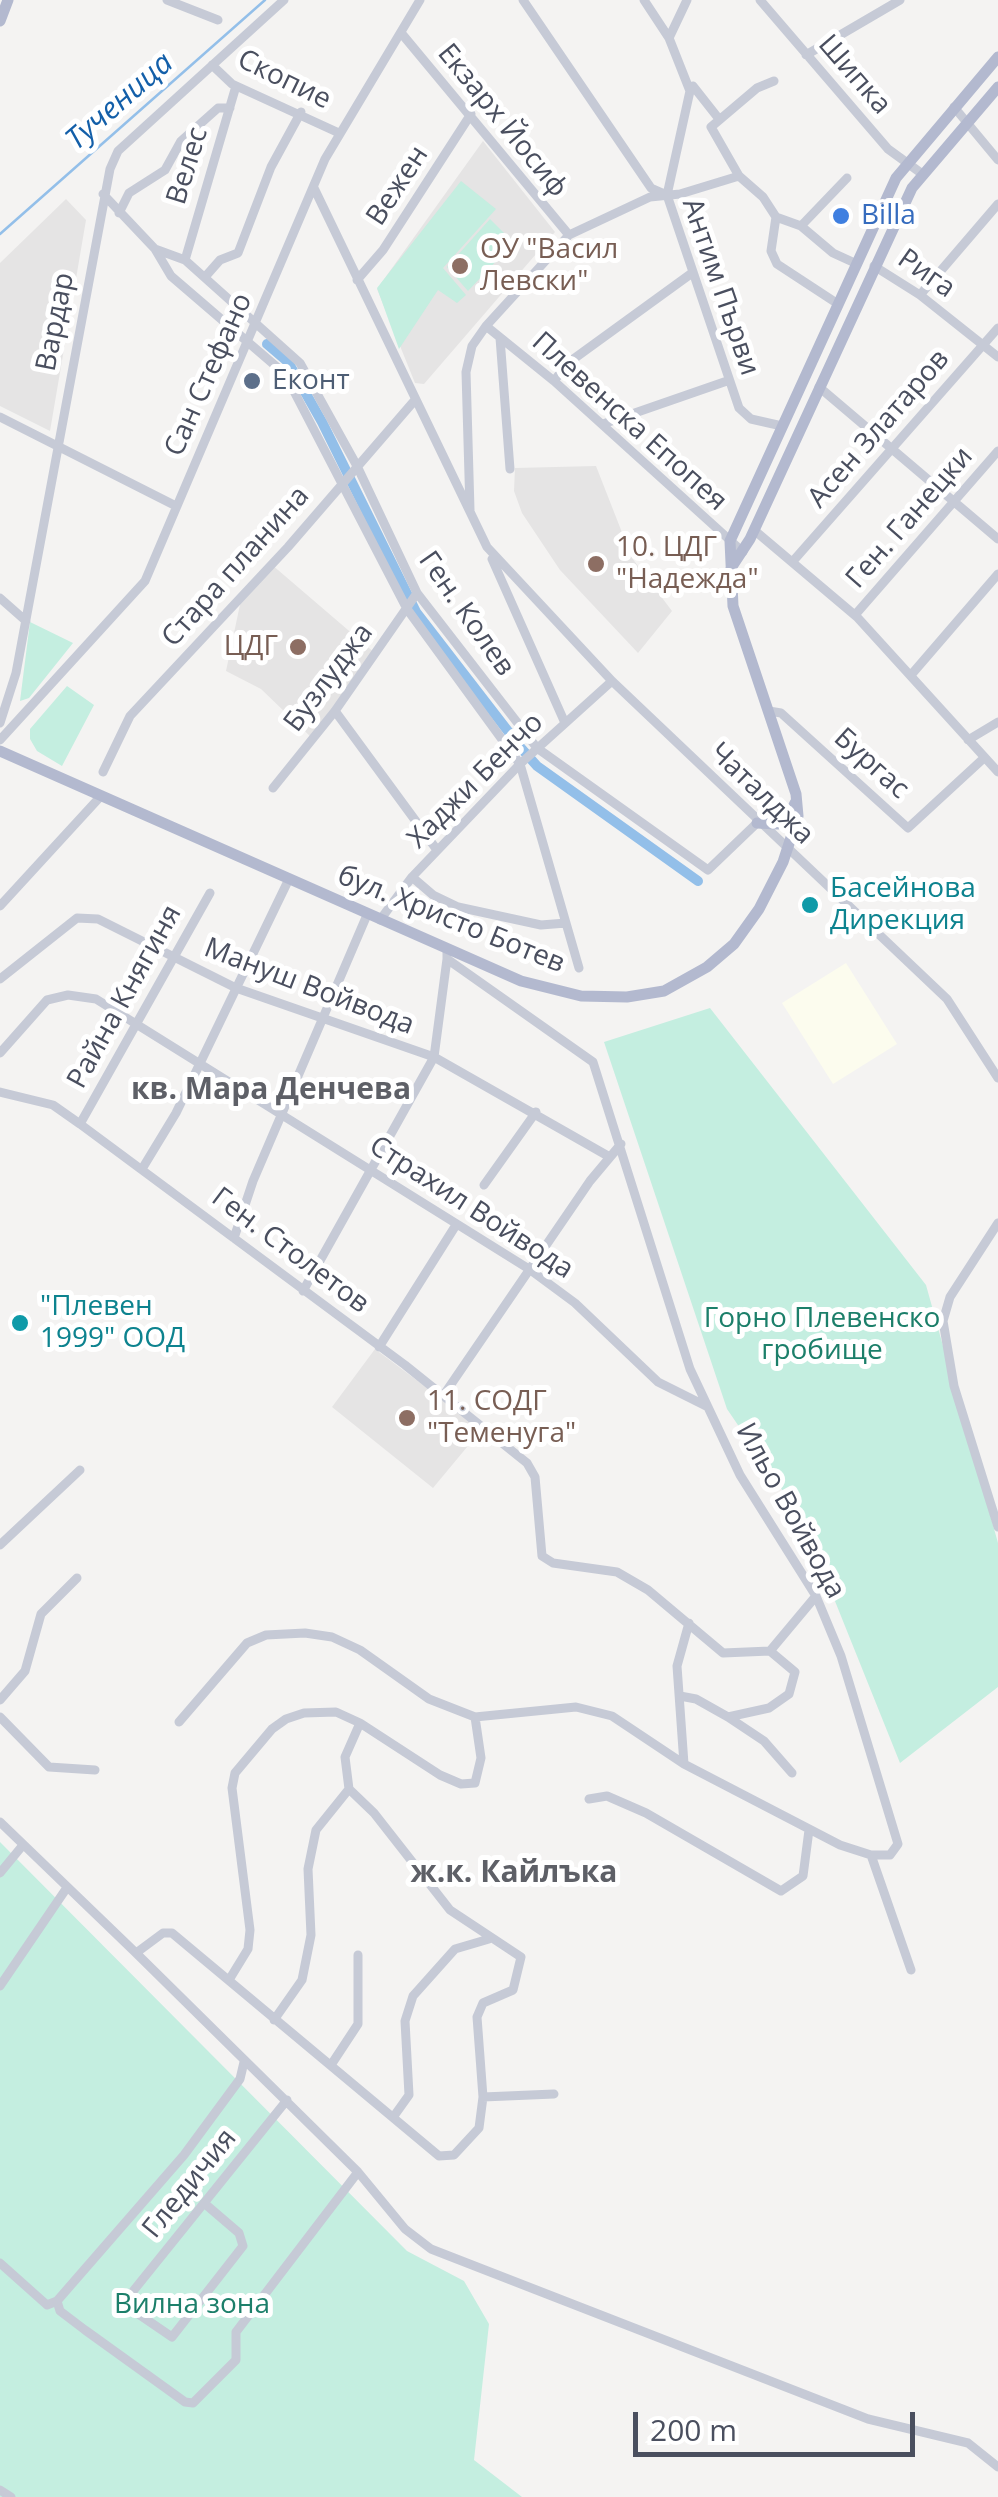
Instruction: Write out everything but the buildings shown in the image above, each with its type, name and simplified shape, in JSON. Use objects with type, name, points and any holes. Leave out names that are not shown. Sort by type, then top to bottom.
[{"type":"main road","points":[[0,21],[8,0]]},
{"type":"main road","name":"бул. Христо Ботев","points":[[0,751],[373,917],[447,955],[521,982],[568,994],[611,998],[664,991],[695,975],[734,944],[760,909],[788,850],[798,816],[796,794],[733,606],[730,541],[904,164],[998,58]]},
{"type":"main road","points":[[731,568],[754,530],[874,266],[921,173],[998,87]]},
{"type":"main road","points":[[769,454],[785,462]]},
{"type":"main road","points":[[757,822],[774,824],[786,820],[794,808],[796,794]]},
{"type":"street","points":[[167,0],[218,20]]},
{"type":"street","name":"Вардар","points":[[0,724],[26,620],[103,194],[118,151],[284,0]]},
{"type":"street","name":"Сан Стефано","points":[[0,740],[144,581],[339,133],[420,0]]},
{"type":"street","points":[[526,4],[540,0]]},
{"type":"street","points":[[644,0],[688,79],[719,119]]},
{"type":"street","points":[[668,38],[688,0]]},
{"type":"street","name":"Шипка","points":[[760,0],[904,164],[921,173]]},
{"type":"street","points":[[806,55],[900,0]]},
{"type":"street","name":"Антим Първи","points":[[526,4],[651,188],[667,195],[739,408],[751,419],[782,426]]},
{"type":"street","name":"Екзарх Йосиф","points":[[402,34],[569,235]]},
{"type":"street","name":"Скопие","points":[[212,65],[236,86],[301,112],[339,133]]},
{"type":"street","points":[[667,195],[690,91],[688,79]]},
{"type":"street","points":[[774,80],[757,88],[711,127],[739,176],[763,198],[776,217],[801,226],[833,253],[857,264]]},
{"type":"street","name":"Велес","points":[[186,260],[236,86]]},
{"type":"street","points":[[954,107],[998,160]]},
{"type":"street","points":[[119,213],[129,193],[165,170],[181,141],[218,108],[230,108]]},
{"type":"street","points":[[205,277],[220,260],[238,253],[271,168],[301,112]]},
{"type":"street","name":"Вежен","points":[[357,280],[383,250],[472,114]]},
{"type":"street","points":[[470,513],[466,372],[472,346],[486,326],[569,235],[650,197],[739,176]]},
{"type":"street","points":[[801,226],[847,178]]},
{"type":"street","name":"Чаталджа","points":[[314,188],[487,547],[565,724]]},
{"type":"street","name":"Ген. Колев","points":[[103,194],[155,250],[172,276],[285,374],[412,601],[529,756],[708,870],[757,822]]},
{"type":"street","points":[[920,295],[998,204]]},
{"type":"street","points":[[776,217],[771,251],[777,264],[838,304]]},
{"type":"street","name":"Ген. Колев","points":[[155,250],[186,260],[300,363],[355,468],[412,601],[529,756]]},
{"type":"street","name":"Рига","points":[[874,266],[920,295],[998,358]]},
{"type":"street","points":[[554,381],[568,363],[692,273]]},
{"type":"street","name":"Плевенска Епопея","points":[[486,326],[603,424],[743,552]]},
{"type":"street","name":"Асен Златаров","points":[[794,560],[998,328]]},
{"type":"street","points":[[500,338],[510,468]]},
{"type":"street","points":[[603,424],[727,381]]},
{"type":"street","points":[[818,387],[998,539]]},
{"type":"street","name":"Стара планина","points":[[103,772],[130,716],[415,400]]},
{"type":"street","points":[[0,417],[176,506]]},
{"type":"street","name":"Ген. Ганецки","points":[[855,615],[998,451]]},
{"type":"street","name":"Плевенска Епопея","points":[[754,530],[855,615],[998,772]]},
{"type":"street","name":"Чаталджа","points":[[487,547],[612,681],[946,998],[998,1078]]},
{"type":"street","points":[[911,675],[998,574]]},
{"type":"street","points":[[0,598],[26,620]]},
{"type":"street","name":"Бузлуджа","points":[[273,788],[335,711],[412,601]]},
{"type":"street","name":"Хаджи Бенчо","points":[[234,1238],[281,1116],[373,917],[529,756],[612,681]]},
{"type":"street","points":[[335,711],[437,850]]},
{"type":"street","name":"Бургас","points":[[769,712],[781,713],[908,828],[984,758]]},
{"type":"street","points":[[968,740],[998,722]]},
{"type":"street","points":[[529,756],[566,923],[580,968]]},
{"type":"street","points":[[0,906],[100,798]]},
{"type":"street","points":[[412,877],[458,907],[541,924],[566,923]]},
{"type":"street","points":[[142,1170],[199,1066],[288,881]]},
{"type":"street","name":"Райна Княгиня","points":[[80,1124],[210,893]]},
{"type":"street","name":"Мануш Войвода","points":[[0,978],[62,928],[85,917],[98,919],[236,988],[434,1058],[536,1112],[608,1156]]},
{"type":"street","points":[[303,1291],[434,1058],[447,955]]},
{"type":"street","name":"Ильо Войвода","points":[[447,955],[594,1062],[690,1369],[740,1475],[816,1596],[841,1656],[898,1844],[890,1855],[871,1854]]},
{"type":"street","name":"Страхил Войвода","points":[[0,1053],[47,1000],[68,995],[96,999],[529,1269],[575,1303],[658,1382],[708,1408]]},
{"type":"street","name":"Ген. Столетов","points":[[0,1092],[53,1105],[80,1124],[444,1396],[527,1463],[535,1477],[542,1556],[554,1562],[617,1572],[689,1623]]},
{"type":"street","points":[[484,1185],[536,1112]]},
{"type":"street","points":[[444,1396],[608,1156],[621,1144]]},
{"type":"street","points":[[998,1223],[950,1297],[943,1321],[954,1386],[998,1526]]},
{"type":"street","points":[[379,1347],[456,1225]]},
{"type":"street","points":[[0,1545],[80,1470]]},
{"type":"street","points":[[0,1700],[25,1671],[41,1614],[77,1578]]},
{"type":"street","points":[[770,1651],[816,1596]]},
{"type":"street","points":[[684,1764],[677,1666],[689,1623],[723,1652],[770,1651],[795,1672],[789,1694],[769,1708],[728,1717]]},
{"type":"street","points":[[179,1722],[247,1644],[266,1635],[305,1632],[360,1650],[429,1700],[475,1717],[576,1707],[612,1716],[684,1764],[808,1830],[871,1854],[911,1970]]},
{"type":"street","points":[[680,1696],[728,1717],[764,1742],[792,1772]]},
{"type":"street","points":[[229,1980],[248,1949],[250,1930],[232,1788],[235,1773],[272,1728],[304,1712],[336,1712],[461,1784],[475,1783],[478,1773],[481,1758],[475,1717]]},
{"type":"street","points":[[0,1717],[50,1766],[95,1770]]},
{"type":"street","points":[[136,1952],[163,1934],[172,1933],[446,2158],[479,2128],[488,2118],[477,2017],[483,2004],[513,1990],[521,1957],[512,1948],[489,1940],[450,1910],[374,1813],[349,1789],[345,1757],[360,1723]]},
{"type":"street","points":[[274,2020],[302,1980],[312,1935],[308,1869],[316,1830],[349,1789]]},
{"type":"street","points":[[589,1800],[607,1796],[646,1813],[781,1891],[802,1876],[808,1830]]},
{"type":"street","points":[[0,1822],[287,2100],[358,2172],[405,2229],[452,2260],[868,2419],[968,2443],[998,2467]]},
{"type":"street","points":[[0,1874],[23,1845]]},
{"type":"street","points":[[0,1986],[66,1889]]},
{"type":"street","points":[[394,2116],[409,2094],[405,2021],[413,1996],[456,1949],[489,1940]]},
{"type":"street","points":[[331,2065],[358,2024],[358,1955]]},
{"type":"street","points":[[0,2263],[47,2305],[57,2301],[184,2155],[240,2079],[244,2062]]},
{"type":"street","points":[[483,2098],[554,2094]]},
{"type":"street","name":"Гледичия","points":[[204,2203],[238,2233],[242,2246],[179,2334],[167,2336],[131,2309],[130,2296],[204,2203],[287,2100]]},
{"type":"street","points":[[57,2301],[60,2311],[84,2330],[185,2402],[192,2402],[236,2360],[236,2332],[358,2172]]},
{"type":"street","points":[[0,2490],[11,2497]]},
{"type":"shaded area","name":"ОУ \"Васил Левски\"","points":[[483,141],[555,232],[424,384],[415,383],[377,289]]},
{"type":"shaded area","points":[[66,199],[86,220],[50,431],[0,406],[0,263]]},
{"type":"shaded area","name":"10. ЦДГ \"Надежда\"","points":[[596,466],[632,558],[672,611],[638,653],[560,570],[522,513],[514,491],[515,468]]},
{"type":"shaded area","name":"ЦДГ","points":[[271,564],[376,654],[313,739],[261,689],[226,671],[242,595]]},
{"type":"shaded area","points":[[846,963],[897,1044],[833,1084],[782,1003]]},
{"type":"shaded area","name":"11. СОДГ \"Теменуга\"","points":[[375,1349],[482,1429],[433,1488],[332,1407]]},
{"type":"green space","points":[[461,181],[496,209],[443,268],[466,295],[457,303],[438,290],[399,349],[377,288]]},
{"type":"green space","points":[[490,219],[509,238],[497,252],[500,257],[468,291],[447,267]]},
{"type":"green space","points":[[30,622],[73,643],[29,698],[20,701]]},
{"type":"green space","points":[[67,686],[94,705],[62,766],[37,751],[30,739],[30,729]]},
{"type":"green space","name":"Горно Плевенско гробище","points":[[710,1008],[926,1285],[998,1543],[998,1687],[900,1763],[802,1519],[727,1409],[604,1042]]},
{"type":"green space","name":"Вилна зона","points":[[0,1842],[407,2251],[464,2281],[489,2324],[474,2460],[522,2497],[0,2497]]},
{"type":"waterway","name":"Тученица","points":[[0,234],[265,0]]},
{"type":"waterway","points":[[267,344],[288,362],[322,422],[416,612],[521,748],[537,766],[698,881]]},
{"type":"place","name":"Billa","points":[[841,216]]},
{"type":"place","name":"ОУ \"Васил Левски\"","points":[[460,266]]},
{"type":"place","name":"Еконт","points":[[252,381]]},
{"type":"place","name":"10. ЦДГ \"Надежда\"","points":[[596,564]]},
{"type":"place","name":"ЦДГ","points":[[298,647]]},
{"type":"place","name":"Басейнова Дирекция","points":[[810,905]]},
{"type":"place","name":"\"Плевен 1999\" ООД","points":[[20,1323]]},
{"type":"place","name":"11. СОДГ \"Теменуга\"","points":[[407,1418]]},
{"type":"district","name":"кв. Мара Денчева","points":[[271,1090]]},
{"type":"district","name":"ж.к. Кайлъка","points":[[514,1873]]}]
